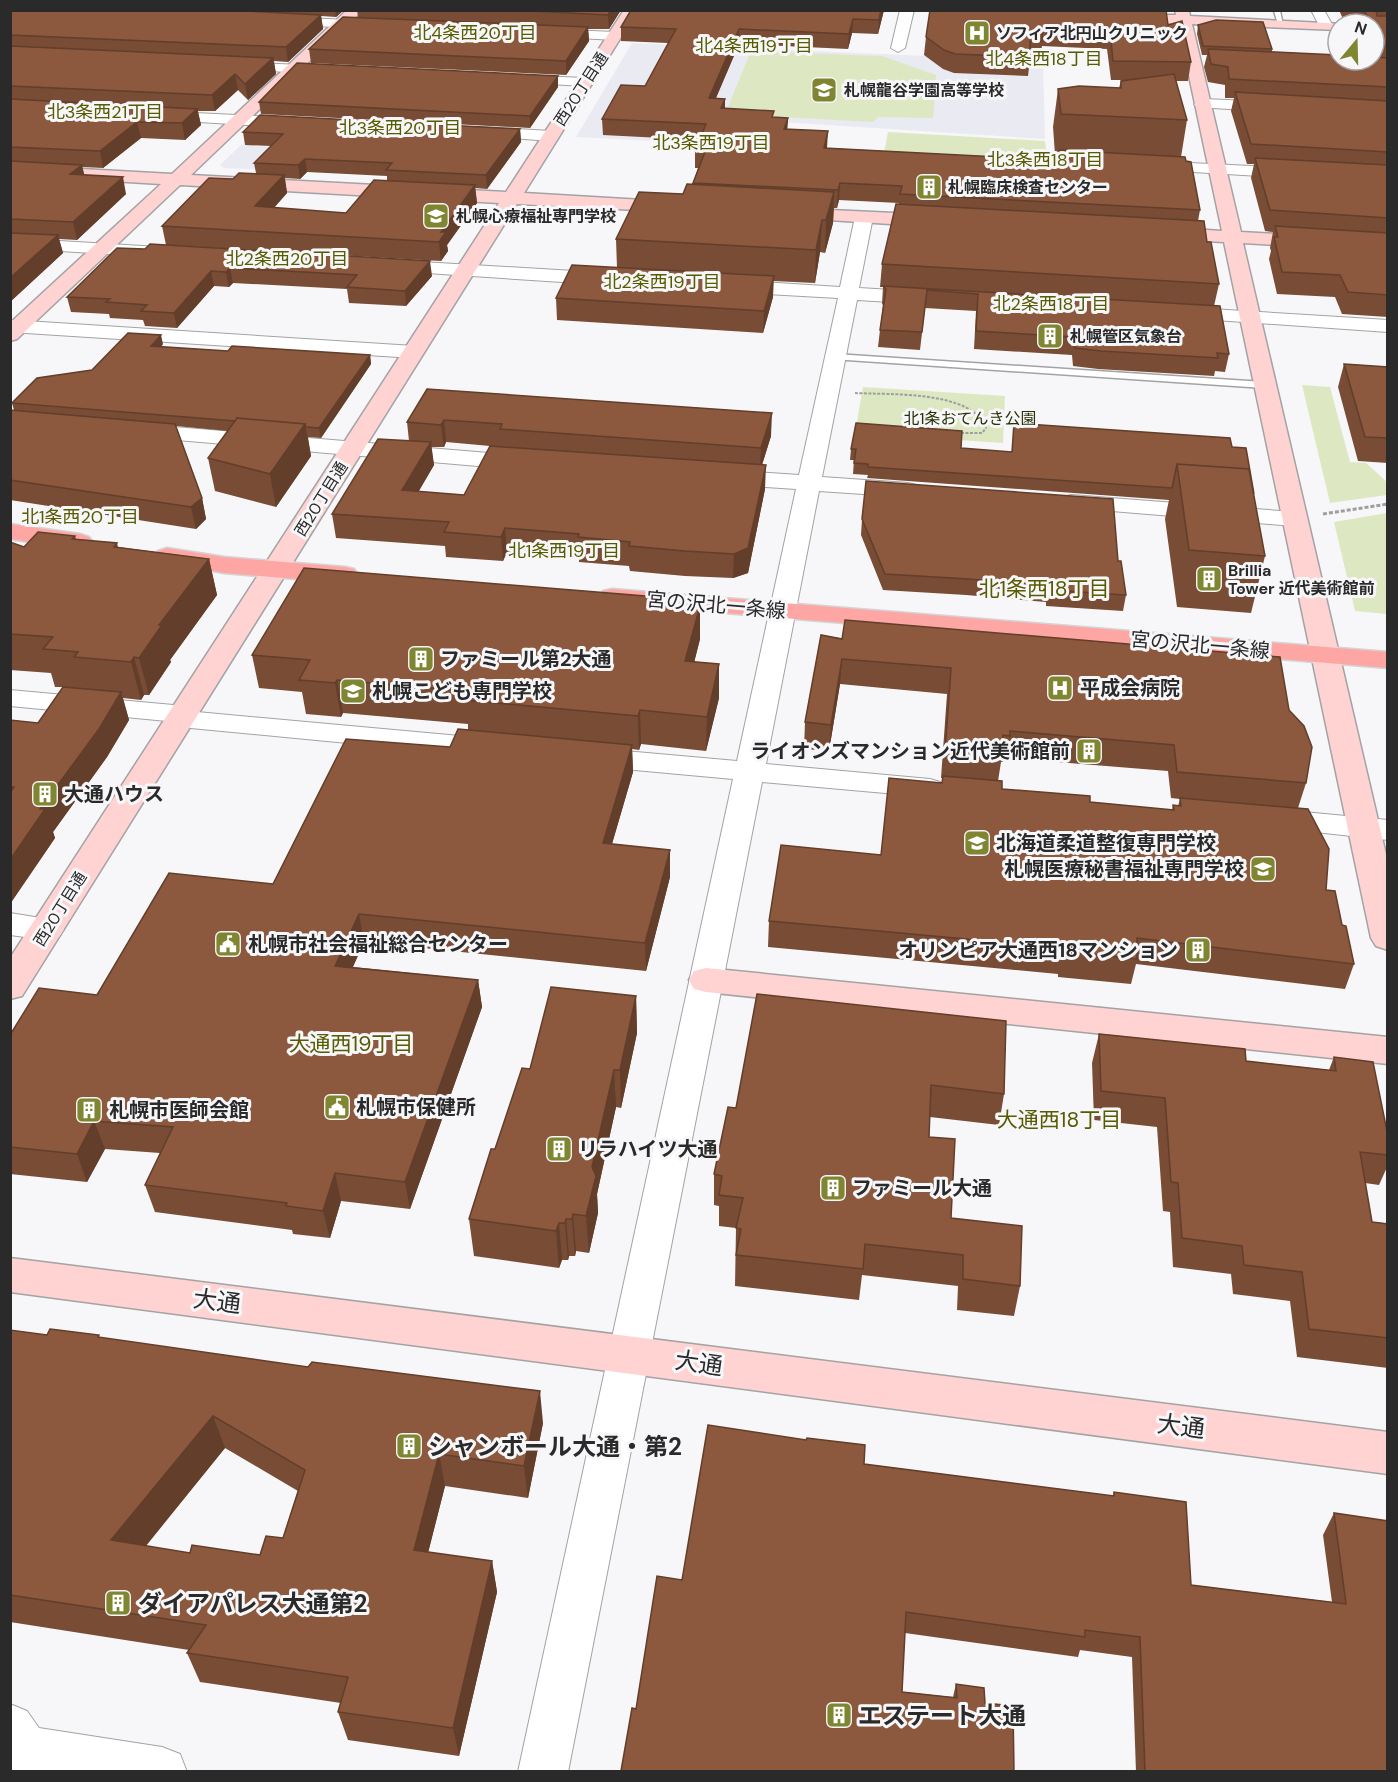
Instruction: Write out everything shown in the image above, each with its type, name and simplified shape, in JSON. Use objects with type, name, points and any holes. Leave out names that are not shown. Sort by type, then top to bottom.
[{"type":"main road","points":[[10,531],[105,546]]},
{"type":"main road","points":[[141,551],[276,570],[375,578]]},
{"type":"main road","name":"宮の沢北一条線","points":[[587,595],[1388,660]]},
{"type":"street","points":[[14,329],[103,249],[356,10]]},
{"type":"street","name":"西20丁目通","points":[[10,987],[631,10]]},
{"type":"street","points":[[898,48],[907,10]]},
{"type":"street","points":[[1147,18],[1183,15],[1279,17],[1326,25]]},
{"type":"street","points":[[1183,15],[1202,62],[1204,111],[1324,655],[1375,829],[1388,939]]},
{"type":"street","points":[[267,21],[383,26]]},
{"type":"street","points":[[537,33],[615,36]]},
{"type":"street","points":[[219,65],[348,71]]},
{"type":"street","points":[[500,78],[585,82]]},
{"type":"street","points":[[1204,111],[1293,108]]},
{"type":"street","points":[[1204,111],[1284,123]]},
{"type":"street","points":[[139,115],[318,124]]},
{"type":"street","points":[[460,131],[551,136]]},
{"type":"street","points":[[1128,165],[1308,174]]},
{"type":"street","points":[[10,170],[699,208]]},
{"type":"street","points":[[770,212],[956,222]]},
{"type":"street","points":[[543,1772],[864,217]]},
{"type":"street","points":[[1142,232],[1388,246]]},
{"type":"street","points":[[10,243],[174,253]]},
{"type":"street","points":[[371,265],[623,280]]},
{"type":"street","points":[[705,285],[942,299]]},
{"type":"street","points":[[1165,312],[1388,326]]},
{"type":"street","points":[[14,329],[414,352]]},
{"type":"street","points":[[114,429],[352,450],[548,464]]},
{"type":"street","points":[[700,476],[932,492]]},
{"type":"street","points":[[1050,501],[1294,519]]},
{"type":"street","points":[[10,698],[525,751]]},
{"type":"street","points":[[561,754],[953,790]]},
{"type":"street","points":[[1250,817],[1375,829]]},
{"type":"street","points":[[10,924],[48,928]]},
{"type":"street","points":[[706,980],[1388,1051]]},
{"type":"street","name":"大通","points":[[10,1275],[1388,1453]]},
{"type":"street","points":[[10,1728],[25,1750],[162,1772]]},
{"type":"lane","points":[[835,357],[1264,385]]},
{"type":"path","points":[[854,393],[953,402],[976,411],[986,424],[984,431],[977,434],[950,433]]},
{"type":"path","points":[[1319,515],[1388,504]]},
{"type":"shaded area","name":"札幌龍谷学園高等学校","points":[[632,43],[1043,61],[1045,139],[733,119],[711,144],[576,137]]},
{"type":"shaded area","points":[[241,145],[329,150],[309,172],[224,168],[220,165]]},
{"type":"green space","points":[[751,51],[882,56],[936,75],[933,118],[878,117],[873,122],[744,115],[728,107]]},
{"type":"green space","points":[[888,132],[1045,141],[1048,161],[884,152]]},
{"type":"green space","points":[[1302,385],[1330,387],[1350,462],[1366,463],[1387,482],[1387,495],[1330,503]]},
{"type":"green space","name":"北1条おてんき公園","points":[[863,387],[1005,396],[1003,443],[855,433]]},
{"type":"green space","points":[[1387,513],[1387,614],[1355,611],[1334,522]]},
{"type":"building","points":[[10,10],[228,10],[321,15],[286,47],[10,35]]},
{"type":"building","points":[[512,10],[611,10],[608,15]]},
{"type":"building","points":[[631,10],[881,10],[879,20],[853,19],[849,34],[739,29],[709,98],[725,99],[721,108],[774,111],[772,117],[788,118],[784,129],[828,131],[824,148],[1059,160],[1059,150],[1185,157],[1186,161],[1191,162],[1200,210],[900,194],[902,186],[840,183],[838,190],[693,183],[705,152],[695,151],[706,124],[602,119],[621,85],[645,86],[676,29],[621,27]]},
{"type":"building","points":[[930,10],[1166,10],[1168,25],[1182,21],[1191,62],[1113,61],[1110,30],[1042,27],[1042,41],[1030,41],[1030,57],[955,54],[944,50],[926,37]]},
{"type":"building","points":[[1364,10],[1376,10],[1376,12],[1365,12]]},
{"type":"building","points":[[1386,16],[1388,16],[1388,46],[1386,46]]},
{"type":"building","points":[[343,17],[588,27],[566,61],[309,49]]},
{"type":"building","points":[[1216,20],[1263,22],[1272,49],[1203,46],[1198,25]]},
{"type":"building","points":[[10,46],[273,58],[245,84],[235,74],[212,95],[10,86]]},
{"type":"building","points":[[1208,49],[1326,54],[1326,72],[1386,72],[1386,58],[1388,58],[1388,87],[1229,79],[1228,67],[1211,64]]},
{"type":"building","points":[[297,63],[558,76],[530,116],[259,102]]},
{"type":"building","points":[[1174,74],[1187,120],[1061,114],[1058,89],[1079,86],[1121,88],[1121,81]]},
{"type":"building","points":[[1235,92],[1388,101],[1388,152],[1251,144]]},
{"type":"building","points":[[10,99],[197,109],[182,123],[137,122],[100,151],[10,147]]},
{"type":"building","points":[[260,115],[520,129],[486,175],[386,170],[392,163],[305,159],[298,165],[254,163],[283,134],[243,132]]},
{"type":"building","points":[[1255,158],[1388,165],[1388,218],[1270,210]]},
{"type":"building","points":[[10,161],[82,165],[70,174],[123,177],[73,222],[10,219]]},
{"type":"building","points":[[239,173],[284,175],[255,206],[346,213],[374,180],[475,185],[441,232],[446,232],[439,242],[162,226],[209,178],[233,179]]},
{"type":"building","points":[[687,184],[834,192],[826,220],[822,220],[816,250],[616,239],[639,192],[683,194]]},
{"type":"building","points":[[896,204],[1204,221],[1207,242],[1211,242],[1219,284],[882,264]]},
{"type":"building","points":[[1275,226],[1388,233],[1388,295],[1348,292],[1340,275],[1282,272],[1274,237],[1278,237]]},
{"type":"building","points":[[10,233],[58,235],[10,278]]},
{"type":"building","points":[[150,244],[430,261],[405,291],[347,287],[357,275],[230,268],[226,272],[211,271],[174,313],[141,311],[147,305],[106,302],[110,299],[67,297],[117,248],[145,249]]},
{"type":"building","points":[[572,265],[774,276],[764,311],[556,298]]},
{"type":"building","points":[[883,286],[1220,306],[1229,354],[1217,353],[1218,358],[1101,351],[1075,348],[1075,337],[976,331],[978,294],[927,290],[922,332],[880,330],[886,289]]},
{"type":"building","points":[[128,333],[161,335],[151,346],[228,351],[232,346],[370,355],[319,428],[306,427],[305,424],[237,418],[235,421],[12,403],[37,378],[92,370]]},
{"type":"building","points":[[1344,364],[1388,367],[1388,438],[1365,437]]},
{"type":"building","points":[[427,389],[772,413],[761,448],[500,429],[502,424],[444,420],[441,425],[407,422]]},
{"type":"building","points":[[10,410],[175,424],[202,498],[191,507],[10,480]]},
{"type":"building","points":[[237,418],[305,424],[270,474],[208,458]]},
{"type":"building","points":[[856,423],[962,431],[961,448],[1012,452],[1014,423],[1230,438],[1232,447],[1246,448],[1254,494],[1249,469],[1177,464],[1172,488],[868,467],[868,464],[854,463],[856,449],[851,449]]},
{"type":"building","points":[[378,439],[431,442],[402,490],[464,495],[490,446],[766,465],[748,548],[734,554],[685,551],[629,546],[630,542],[578,537],[579,534],[505,528],[501,537],[444,532],[449,522],[332,514]]},
{"type":"building","points":[[1177,464],[1249,469],[1265,556],[1189,550]]},
{"type":"building","points":[[866,481],[1113,499],[1118,561],[1121,561],[1126,595],[1049,590],[1049,586],[885,574],[862,519]]},
{"type":"building","points":[[38,532],[75,536],[72,539],[117,543],[114,547],[209,559],[159,625],[162,625],[139,658],[134,657],[131,662],[74,657],[78,652],[43,649],[53,637],[10,634],[10,542],[24,547]]},
{"type":"building","points":[[304,568],[657,597],[655,602],[700,606],[685,661],[719,664],[707,717],[640,710],[638,716],[465,700],[469,691],[337,680],[335,683],[299,680],[310,660],[252,655]]},
{"type":"building","points":[[845,620],[1280,657],[1289,710],[1304,726],[1312,747],[1306,783],[1177,772],[1174,745],[1010,731],[1010,736],[1003,735],[1002,756],[945,751],[951,668],[842,659],[831,725],[805,722],[821,635],[842,639]]},
{"type":"building","points":[[63,687],[121,692],[99,729],[40,809],[45,809],[10,860],[10,793],[14,787],[10,787],[10,720],[38,723]]},
{"type":"building","points":[[458,729],[632,745],[603,843],[670,850],[645,943],[359,914],[335,966],[478,980],[405,1182],[335,1173],[323,1211],[286,1206],[287,1203],[145,1185],[173,1127],[94,1121],[77,1154],[10,1147],[10,1035],[39,988],[97,995],[169,873],[273,884],[346,739],[450,747]]},
{"type":"building","points":[[943,776],[1002,781],[1002,789],[1090,796],[1090,802],[1174,810],[1173,805],[1181,806],[1180,798],[1308,809],[1329,849],[1326,890],[1335,891],[1342,925],[1346,926],[1354,964],[1137,938],[1137,959],[1063,951],[1063,948],[769,921],[781,845],[881,855],[889,778],[942,783]]},
{"type":"building","points":[[551,987],[636,996],[620,1070],[614,1070],[592,1167],[596,1176],[586,1216],[573,1214],[572,1219],[559,1223],[556,1231],[469,1219],[491,1149],[495,1149],[522,1068],[530,1069]]},
{"type":"building","points":[[757,994],[1006,1021],[1004,1094],[931,1085],[929,1137],[955,1139],[951,1218],[1022,1226],[1020,1286],[963,1279],[963,1255],[865,1244],[863,1269],[736,1255],[741,1229],[736,1228],[743,1198],[719,1195],[722,1176],[714,1174],[728,1107],[736,1108]]},
{"type":"building","points":[[1099,1034],[1245,1049],[1246,1061],[1336,1071],[1334,1057],[1373,1062],[1388,1136],[1388,1155],[1360,1152],[1372,1222],[1388,1224],[1388,1338],[1309,1329],[1302,1272],[1244,1265],[1242,1246],[1182,1238],[1178,1183],[1171,1182],[1165,1098],[1101,1091]]},
{"type":"building","points":[[50,1329],[308,1367],[312,1362],[540,1391],[524,1466],[439,1454],[414,1550],[492,1561],[453,1728],[338,1712],[348,1677],[187,1653],[206,1625],[10,1595],[10,1330],[47,1335]],"holes":[[[213,1416],[305,1470],[283,1538],[266,1536],[260,1555],[192,1545],[190,1553],[111,1540]]]},
{"type":"building","points":[[708,1425],[806,1440],[807,1438],[865,1445],[864,1464],[1114,1496],[1114,1492],[1186,1502],[1191,1585],[1346,1604],[1334,1513],[1388,1521],[1388,1772],[1145,1772],[1140,1637],[1085,1630],[1085,1637],[906,1612],[902,1692],[957,1698],[956,1684],[984,1688],[985,1703],[1013,1706],[1014,1772],[621,1771],[632,1708],[636,1709],[657,1576],[682,1580]]},
{"type":"place","name":"ソフィア北円山クリニック","points":[[977,33]]},
{"type":"place","name":"札幌龍谷学園高等学校","points":[[824,90]]},
{"type":"place","name":"札幌臨床検査センター","points":[[929,187]]},
{"type":"place","name":"札幌心療福祉専門学校","points":[[436,216]]},
{"type":"place","name":"札幌管区気象台","points":[[1050,336]]},
{"type":"place","name":"Brillia Tower 近代美術館前","points":[[1209,579]]},
{"type":"place","name":"ファミール第2大通","points":[[421,659]]},
{"type":"place","name":"平成会病院","points":[[1060,688]]},
{"type":"place","name":"札幌こども専門学校","points":[[353,691]]},
{"type":"place","name":"ライオンズマンション近代美術館前","points":[[1089,751]]},
{"type":"place","name":"大通ハウス","points":[[45,794]]},
{"type":"place","name":"北海道柔道整復専門学校","points":[[977,843]]},
{"type":"place","name":"札幌医療秘書福祉専門学校","points":[[1263,869]]},
{"type":"place","name":"札幌市社会福祉総合センター","points":[[228,944]]},
{"type":"place","name":"オリンピア大通西18マンション","points":[[1198,950]]},
{"type":"place","name":"札幌市保健所","points":[[337,1107]]},
{"type":"place","name":"札幌市医師会館","points":[[89,1110]]},
{"type":"place","name":"リラハイツ大通","points":[[559,1149]]},
{"type":"place","name":"ファミール大通","points":[[833,1188]]},
{"type":"place","name":"シャンボール大通・第2","points":[[409,1446]]},
{"type":"place","name":"ダイアパレス大通第2","points":[[118,1603]]},
{"type":"place","name":"エステート大通","points":[[839,1715]]},
{"type":"district","name":"北4条西20丁目","points":[[475,33]]},
{"type":"district","name":"北4条西19丁目","points":[[754,46]]},
{"type":"district","name":"北4条西18丁目","points":[[1044,59]]},
{"type":"district","name":"北3条西21丁目","points":[[105,112]]},
{"type":"district","name":"北3条西20丁目","points":[[400,128]]},
{"type":"district","name":"北3条西19丁目","points":[[711,143]]},
{"type":"district","name":"北3条西18丁目","points":[[1045,160]]},
{"type":"district","name":"北2条西20丁目","points":[[287,259]]},
{"type":"district","name":"北2条西19丁目","points":[[662,282]]},
{"type":"district","name":"北2条西18丁目","points":[[1051,304]]},
{"type":"district","name":"北1条西20丁目","points":[[80,517]]},
{"type":"district","name":"北1条西19丁目","points":[[564,551]]},
{"type":"district","name":"北1条西18丁目","points":[[1044,589]]},
{"type":"district","name":"大通西19丁目","points":[[351,1044]]},
{"type":"district","name":"大通西18丁目","points":[[1059,1120]]}]
